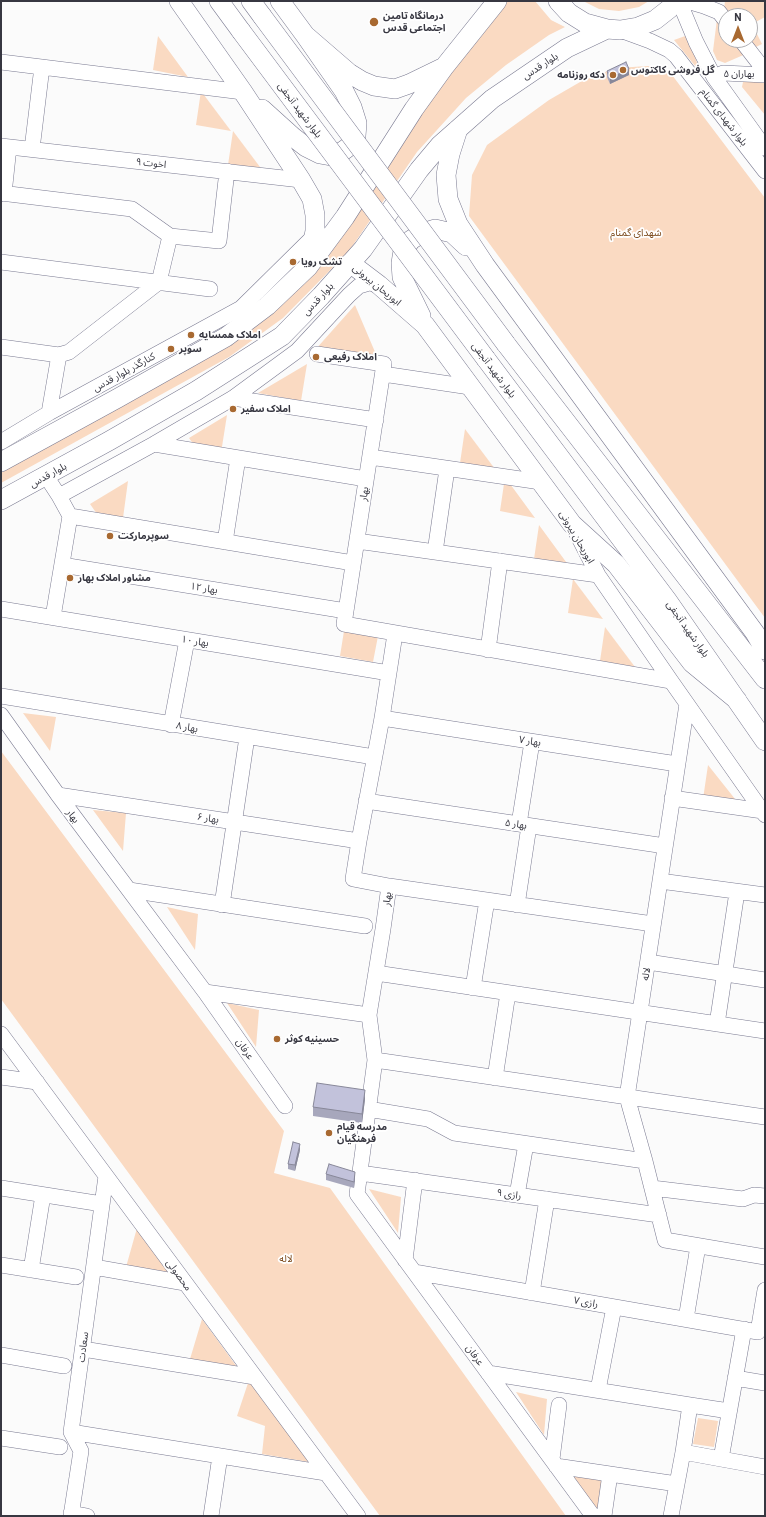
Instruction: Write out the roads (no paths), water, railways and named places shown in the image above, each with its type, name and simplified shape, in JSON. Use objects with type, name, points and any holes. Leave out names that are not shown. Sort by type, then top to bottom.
[{"type":"main road","points":[[179,1],[243,92],[312,199],[315,215],[315,235],[308,268]]},
{"type":"main road","name":"بلوار شهید آنجفی","points":[[219,1],[667,600],[765,740]]},
{"type":"main road","points":[[243,92],[293,137],[306,147],[320,154],[330,156],[343,152],[351,145],[356,136],[357,123],[352,107],[344,91],[306,34],[280,1]]},
{"type":"main road","points":[[1,462],[132,391],[226,337],[267,306],[308,268],[345,217],[404,124],[445,66],[497,1]]},
{"type":"main road","points":[[558,1],[562,7],[577,18],[593,26],[613,29],[638,27],[655,20],[676,1]]},
{"type":"main road","points":[[257,8],[506,344],[765,679]]},
{"type":"main road","name":"بلوار قدس","points":[[1,500],[217,379],[282,336],[321,296],[363,249],[430,156],[458,129],[492,99],[567,48],[613,29]]},
{"type":"main road","points":[[306,34],[349,73],[374,86],[395,89],[409,84],[445,66]]},
{"type":"main road","points":[[458,129],[450,154],[446,175],[448,199],[458,224],[485,265],[750,626],[765,650]]},
{"type":"main road","points":[[425,325],[402,277],[401,263],[403,251],[411,240],[428,231],[435,229],[445,230],[452,233],[485,265]]},
{"type":"main road","name":"ابوریحان بیرونی","points":[[350,263],[379,285],[425,325],[572,524]]},
{"type":"main road","points":[[572,524],[616,564],[692,663],[737,700]]},
{"type":"street","name":"بلوار شهدای گمنام","points":[[679,1],[696,42],[719,75],[765,148]]},
{"type":"street","points":[[687,1],[718,12]]},
{"type":"street","name":"بلوار شهدای گمنام","points":[[613,29],[650,40],[669,50],[676,56],[765,171]]},
{"type":"street","points":[[747,48],[765,71]]},
{"type":"street","points":[[1,62],[243,92]]},
{"type":"street","points":[[32,149],[42,67]]},
{"type":"street","points":[[719,75],[765,132]]},
{"type":"street","name":"بهاران ۵","points":[[719,75],[765,75]]},
{"type":"street","points":[[5,146],[2,194],[132,209],[170,236],[220,241],[227,172]]},
{"type":"street","name":"اخوت ۹","points":[[5,146],[301,180]]},
{"type":"street","name":"کنارگذر بلوار قدس","points":[[1,442],[49,413],[241,308],[315,235]]},
{"type":"street","points":[[1,347],[59,355],[69,352],[159,282],[170,236]]},
{"type":"street","points":[[1,262],[210,289]]},
{"type":"street","points":[[349,295],[350,263]]},
{"type":"street","points":[[59,496],[154,444],[233,398],[297,351],[349,295],[364,284],[369,283],[379,285]]},
{"type":"street","points":[[317,354],[470,387]]},
{"type":"street","points":[[49,413],[59,355]]},
{"type":"street","name":"بهار","points":[[345,617],[383,369]]},
{"type":"street","points":[[233,398],[376,420]]},
{"type":"street","points":[[1,433],[18,432]]},
{"type":"street","points":[[154,444],[366,479]]},
{"type":"street","points":[[370,457],[541,482]]},
{"type":"street","points":[[225,542],[238,458]]},
{"type":"street","points":[[435,552],[447,469]]},
{"type":"street","points":[[46,476],[70,516],[53,617]]},
{"type":"street","points":[[70,516],[353,563]]},
{"type":"street","name":"ابوریحان بیرونی","points":[[572,524],[598,575],[764,813]]},
{"type":"street","points":[[357,541],[598,575]]},
{"type":"street","points":[[488,650],[500,561]]},
{"type":"street","name":"بهار ۱۲","points":[[62,565],[345,617],[395,634],[671,681]]},
{"type":"street","name":"بهار ۱۰","points":[[1,609],[389,673]]},
{"type":"street","name":"بهار","points":[[357,1194],[375,1060],[369,1016],[389,886],[353,879],[382,718],[395,634]]},
{"type":"street","points":[[171,724],[187,640]]},
{"type":"street","name":"بهار ۸","points":[[1,696],[374,757]]},
{"type":"street","name":"لاله","points":[[687,704],[627,1097],[665,1240],[698,1246]]},
{"type":"street","name":"بهار","points":[[1,715],[58,795],[205,992]]},
{"type":"street","name":"بهار ۷","points":[[382,718],[678,764]]},
{"type":"street","points":[[222,905],[247,737]]},
{"type":"street","points":[[517,905],[532,742]]},
{"type":"street","name":"بهار ۶","points":[[58,795],[359,841]]},
{"type":"street","points":[[672,798],[764,813]]},
{"type":"street","name":"بهار ۵","points":[[366,801],[665,846]]},
{"type":"street","points":[[660,881],[765,895]]},
{"type":"street","points":[[389,886],[653,924]]},
{"type":"street","points":[[129,890],[365,926]]},
{"type":"street","points":[[717,1024],[738,892]]},
{"type":"street","points":[[473,988],[487,900]]},
{"type":"street","points":[[648,962],[765,980]]},
{"type":"street","points":[[376,973],[765,1031]]},
{"type":"street","points":[[205,992],[369,1016]]},
{"type":"street","name":"عرفان","points":[[205,992],[285,1106]]},
{"type":"street","points":[[495,1078],[508,993]]},
{"type":"street","name":"محصولی","points":[[1,1034],[358,1516]]},
{"type":"street","points":[[375,1060],[765,1117]]},
{"type":"street","points":[[1,1077],[37,1082]]},
{"type":"street","points":[[368,1109],[428,1119],[454,1133],[645,1161]]},
{"type":"street","points":[[517,1195],[526,1144]]},
{"type":"street","name":"رازی ۹","points":[[360,1173],[659,1215]]},
{"type":"street","name":"سعادت","points":[[71,1432],[106,1176]]},
{"type":"street","points":[[405,1260],[415,1180]]},
{"type":"street","points":[[1,1188],[102,1204]]},
{"type":"street","points":[[652,1188],[743,1199],[754,1195],[765,1196]]},
{"type":"street","name":"عرفان","points":[[357,1194],[593,1516]]},
{"type":"street","points":[[32,1270],[43,1195]]},
{"type":"street","points":[[532,1293],[547,1199]]},
{"type":"street","points":[[686,1319],[698,1246],[765,1257]]},
{"type":"street","points":[[1,1265],[76,1277]]},
{"type":"street","points":[[94,1267],[185,1283]]},
{"type":"street","name":"رازی ۷","points":[[414,1272],[751,1331]]},
{"type":"street","points":[[721,1458],[735,1378],[765,1290]]},
{"type":"street","points":[[598,1390],[614,1307]]},
{"type":"street","points":[[83,1349],[255,1377]]},
{"type":"street","points":[[1,1355],[64,1366]]},
{"type":"street","points":[[488,1373],[729,1411]]},
{"type":"street","points":[[735,1378],[765,1383]]},
{"type":"street","points":[[559,1405],[554,1463],[610,1474],[677,1484]]},
{"type":"street","points":[[671,1516],[690,1405]]},
{"type":"street","points":[[71,1432],[326,1473]]},
{"type":"street","points":[[71,1432],[81,1451],[71,1515],[87,1516]]},
{"type":"street","points":[[1,1438],[60,1447]]},
{"type":"street","points":[[683,1452],[765,1466]]},
{"type":"street","points":[[211,1516],[220,1456]]},
{"type":"street","points":[[604,1516],[610,1474]]},
{"type":"place","name":"درمانگاه تامین اجتماعی قدس","points":[[374,22]]},
{"type":"place","name":"گل فروشی کاکتوس","points":[[623,70]]},
{"type":"place","name":"دکه روزنامه","points":[[613,75]]},
{"type":"place","name":"تشک رویا","points":[[293,262]]},
{"type":"place","name":"املاک همسایه","points":[[191,335]]},
{"type":"place","name":"سوپر","points":[[171,349]]},
{"type":"place","name":"املاک رفیعی","points":[[316,357]]},
{"type":"place","name":"املاک سفیر","points":[[233,409]]},
{"type":"place","name":"سوپرمارکت","points":[[110,536]]},
{"type":"place","name":"مشاور املاک بهار","points":[[70,578]]},
{"type":"place","name":"حسینیه کوثر","points":[[277,1039]]},
{"type":"place","name":"مدرسه قیام فرهنگیان","points":[[329,1133]]},
{"type":"park label","name":"شهدای گمنام","points":[[636,233]]}]
